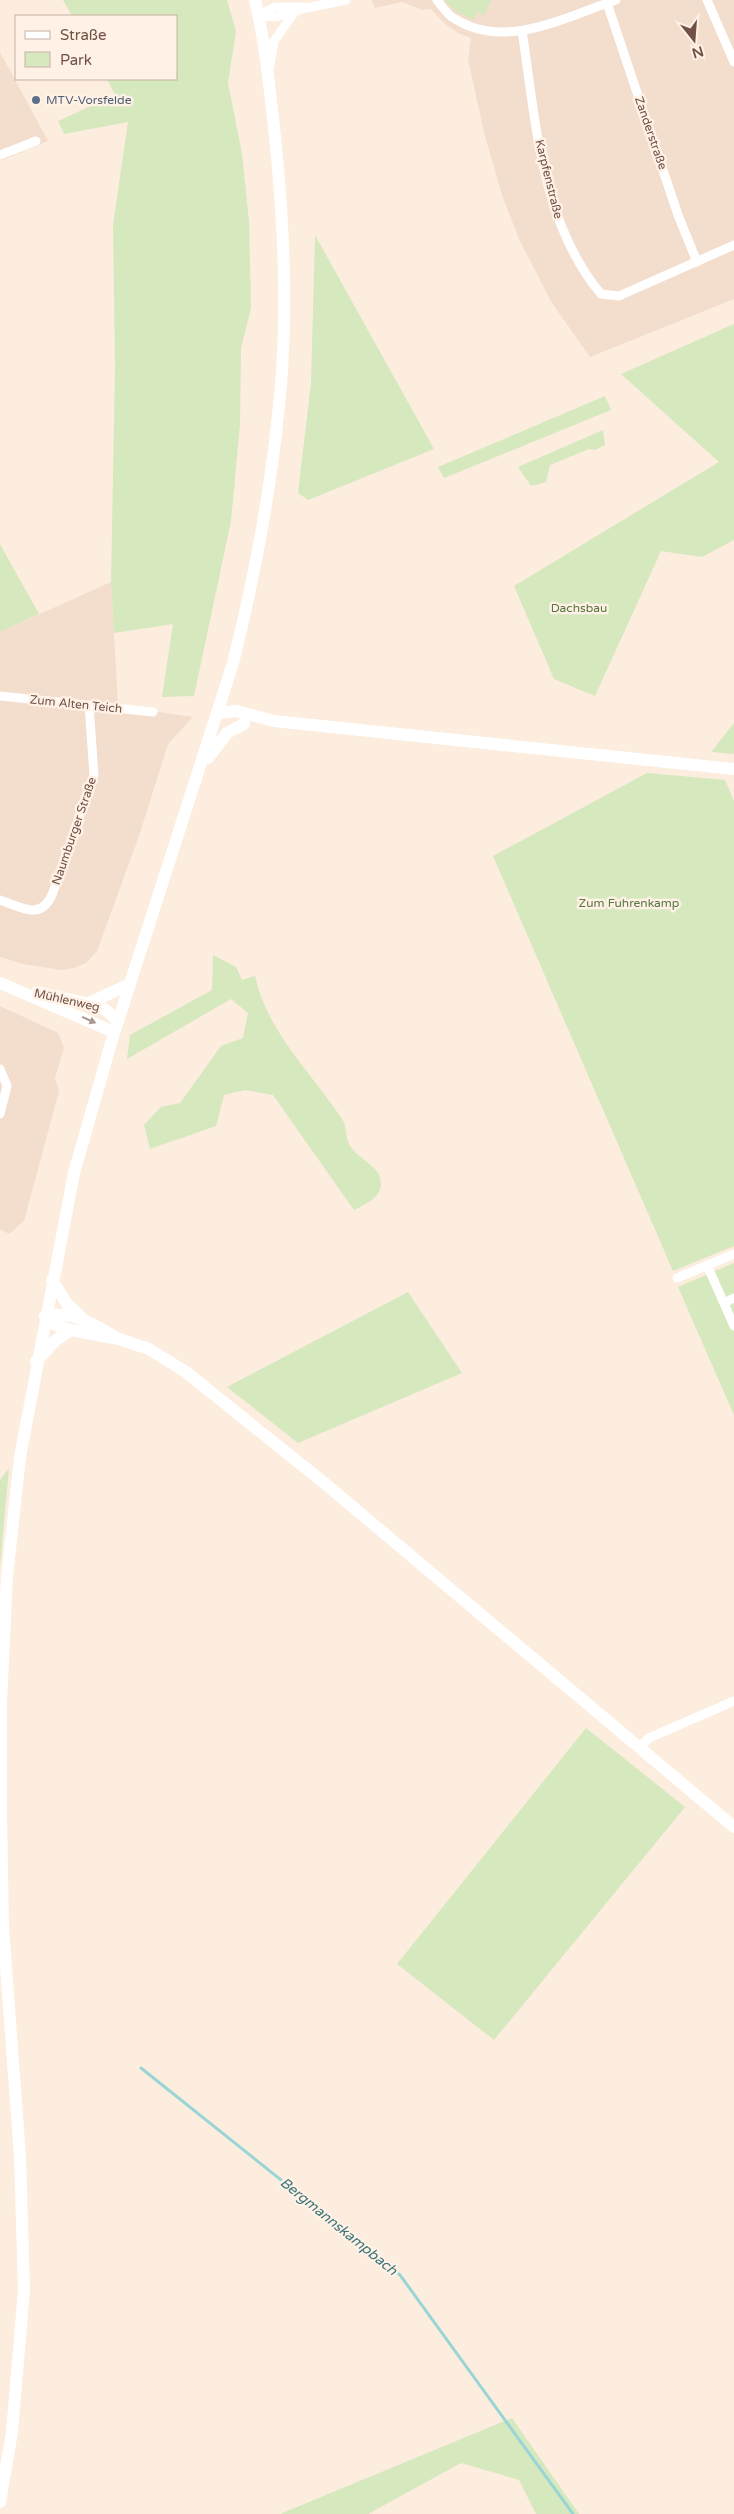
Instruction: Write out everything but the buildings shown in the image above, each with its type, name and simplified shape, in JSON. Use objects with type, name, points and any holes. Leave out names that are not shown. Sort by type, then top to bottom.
[{"type":"main road","points":[[0,2502],[12,2432],[24,2290],[20,2156],[3,1927],[0,1702],[7,1577],[20,1457],[36,1361],[74,1173],[116,1026],[218,713],[247,607],[262,531],[281,383],[283,306],[282,228],[268,75],[255,0]]},
{"type":"main road","points":[[218,713],[236,711],[274,721],[733,771]]},
{"type":"main road","points":[[218,713],[229,721],[244,724],[274,721]]},
{"type":"main road","points":[[200,771],[222,739],[235,728],[244,724]]},
{"type":"main road","points":[[89,1003],[130,984]]},
{"type":"main road","name":"Mühlenweg","points":[[6,986],[89,1003],[106,1010],[116,1026]]},
{"type":"main road","name":"Mühlenweg","points":[[6,986],[116,1026]]},
{"type":"main road","points":[[52,1280],[67,1304],[85,1320],[119,1339]]},
{"type":"main road","points":[[45,1316],[57,1313],[85,1320]]},
{"type":"main road","points":[[45,1316],[56,1325],[71,1330],[119,1339],[149,1349],[168,1360],[221,1398],[734,1827]]},
{"type":"main road","points":[[36,1361],[56,1340],[71,1330]]},
{"type":"street","points":[[258,16],[276,17],[306,8],[346,0]]},
{"type":"street","points":[[436,0],[450,16],[482,31],[501,33],[522,31],[612,2]]},
{"type":"street","points":[[707,0],[734,62]]},
{"type":"street","name":"Zanderstraße","points":[[612,2],[678,215],[697,262]]},
{"type":"street","points":[[258,16],[275,7],[306,8]]},
{"type":"street","points":[[268,75],[274,41],[294,13]]},
{"type":"street","name":"Karpfenstraße","points":[[522,31],[541,152],[554,208],[565,235],[601,294],[619,296],[734,246]]},
{"type":"street","points":[[0,155],[36,141]]},
{"type":"street","name":"Zum Alten Teich","points":[[0,696],[153,712]]},
{"type":"street","name":"Naumburger Straße","points":[[0,900],[29,910],[40,910],[50,900],[94,776],[89,705]]},
{"type":"street","points":[[0,1069],[7,1086],[0,1114]]},
{"type":"street","points":[[677,1278],[734,1254]]},
{"type":"street","points":[[707,1265],[734,1326]]},
{"type":"street","points":[[724,1302],[734,1298]]},
{"type":"street","points":[[638,1748],[649,1738],[734,1701]]},
{"type":"shaded area","points":[[372,0],[734,0],[734,299],[590,357],[552,303],[519,239],[502,195],[485,136],[468,60],[471,38],[458,33],[444,23],[431,9],[423,10],[402,2],[375,8]]},
{"type":"shaded area","points":[[0,52],[48,141],[0,161]]},
{"type":"shaded area","points":[[111,582],[118,706],[193,717],[168,744],[139,836],[97,951],[86,963],[74,968],[61,970],[23,964],[0,957],[0,632]]},
{"type":"shaded area","points":[[0,1006],[58,1033],[64,1048],[55,1078],[59,1091],[24,1221],[9,1234],[0,1229]]},
{"type":"green space","points":[[63,0],[227,0],[236,31],[228,83],[242,154],[249,221],[251,308],[241,348],[240,425],[231,521],[194,696],[162,697],[173,624],[114,633],[111,582],[115,367],[113,225],[128,122],[64,134],[58,121],[115,95],[108,80],[178,80],[178,15],[71,15]]},
{"type":"green space","points":[[444,0],[491,0],[484,15],[477,12],[473,20],[457,12]]},
{"type":"green space","points":[[315,235],[434,449],[308,500],[298,493],[311,383]]},
{"type":"green space","name":"Dachsbau","points":[[734,324],[734,540],[702,557],[661,551],[595,696],[554,679],[514,586],[719,462],[621,374]]},
{"type":"green space","points":[[605,396],[611,410],[444,478],[438,467]]},
{"type":"green space","points":[[603,430],[605,445],[595,450],[589,449],[550,465],[546,482],[531,486],[518,467]]},
{"type":"green space","points":[[0,544],[39,614],[0,632]]},
{"type":"green space","points":[[734,723],[734,754],[711,752]]},
{"type":"green space","name":"Zum Fuhrenkamp","points":[[647,773],[725,780],[734,801],[734,1246],[673,1271],[493,856]]},
{"type":"green space","points":[[213,955],[236,967],[242,980],[255,976],[269,1015],[291,1051],[342,1119],[349,1144],[353,1150],[378,1172],[381,1185],[380,1190],[367,1203],[354,1210],[273,1095],[245,1090],[224,1095],[216,1126],[150,1149],[144,1125],[161,1107],[180,1103],[221,1046],[243,1038],[248,1013],[231,999],[127,1059],[130,1035],[212,990]]},
{"type":"green space","points":[[734,1263],[734,1415],[678,1287]]},
{"type":"green space","points":[[408,1292],[462,1373],[298,1443],[227,1387]]},
{"type":"green space","points":[[9,1468],[0,1566],[0,1480]]},
{"type":"green space","points":[[586,1728],[685,1807],[494,2040],[397,1964]]},
{"type":"green space","points":[[512,2418],[579,2514],[536,2514],[519,2480],[461,2463],[368,2514],[280,2514]]},
{"type":"waterway","name":"Bergmannskampbach","points":[[141,2068],[400,2275],[573,2514]]},
{"type":"place","name":"MTV-Vorsfelde","points":[[36,100]]}]
